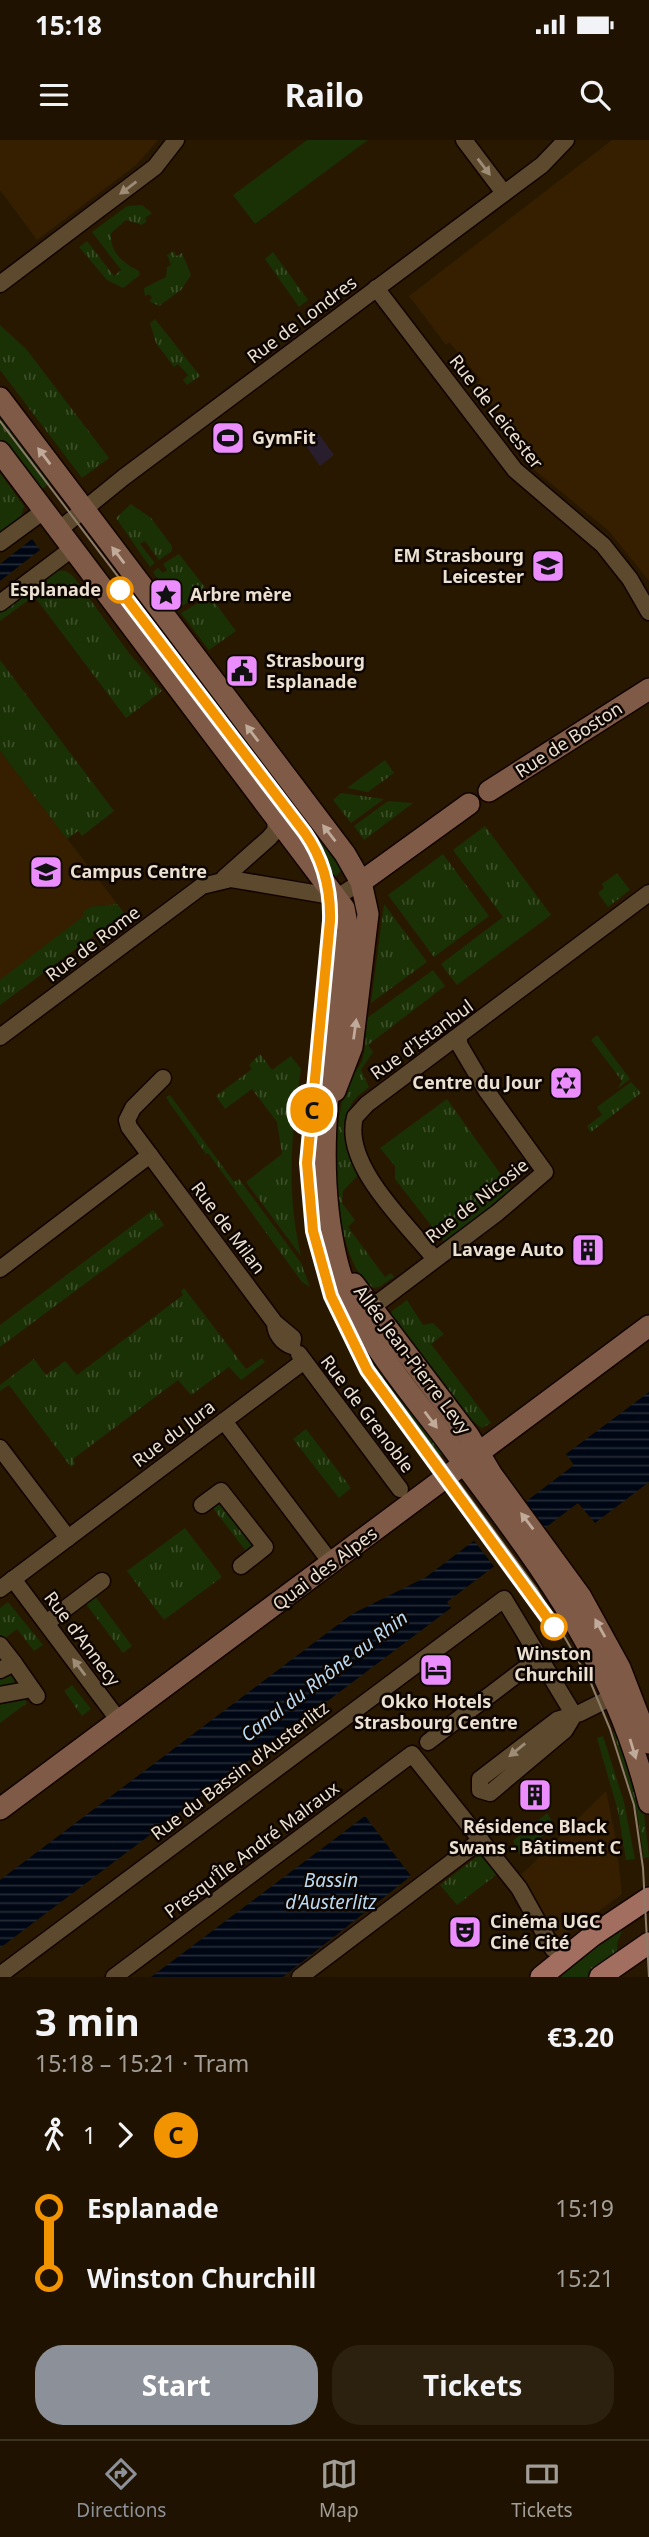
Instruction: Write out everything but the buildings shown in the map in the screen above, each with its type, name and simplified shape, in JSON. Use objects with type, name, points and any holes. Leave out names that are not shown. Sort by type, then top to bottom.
[{"type":"main road","points":[[541,1977],[592,1936],[649,1898]]},
{"type":"main road","points":[[600,1977],[649,1943]]},
{"type":"street","points":[[0,284],[155,167],[176,140]]},
{"type":"street","points":[[464,140],[504,193]]},
{"type":"street","name":"Rue de Londres","points":[[60,529],[124,477],[542,165],[566,140]]},
{"type":"street","name":"Rue de Leicester","points":[[376,288],[515,470],[603,545],[630,579],[649,612]]},
{"type":"street","name":"Allée Jean-Pierre Levy","points":[[0,398],[345,854],[361,882],[368,914],[355,1030],[349,1059],[328,1117]]},
{"type":"street","name":"Allée Jean-Pierre Levy","points":[[0,452],[38,514],[60,529],[71,557],[344,908],[348,929],[324,1158],[330,1227],[337,1263],[357,1314],[384,1356],[472,1460]]},
{"type":"street","points":[[0,543],[38,514],[71,557],[0,603]]},
{"type":"street","name":"Rue de Boston","points":[[489,791],[649,689]]},
{"type":"street","points":[[217,881],[337,897],[469,804]]},
{"type":"street","name":"Rue de Rome","points":[[0,1037],[190,894],[217,881],[269,838],[275,831],[276,820]]},
{"type":"street","name":"Rue d'Istanbul","points":[[435,1259],[360,1164],[353,1142],[355,1117],[367,1104],[649,893]]},
{"type":"street","name":"Rue de Nicosie","points":[[371,1308],[545,1172],[482,1084],[459,1044],[460,1037]]},
{"type":"street","name":"Rue de Milan","points":[[163,1078],[133,1108],[127,1120],[275,1323],[293,1338],[292,1346],[304,1361]]},
{"type":"street","points":[[0,1269],[150,1155]]},
{"type":"street","name":"Allée Jean-Pierre Levy","points":[[330,1227],[344,1265],[472,1460]]},
{"type":"street","name":"Quai des Alpes","points":[[0,1810],[649,1326]]},
{"type":"street","name":"Rue du Jura","points":[[7,1584],[304,1361]]},
{"type":"street","name":"Rue de Grenoble","points":[[304,1361],[400,1489]]},
{"type":"street","points":[[224,1421],[332,1564]]},
{"type":"street","points":[[0,1448],[68,1538]]},
{"type":"street","points":[[472,1460],[546,1561],[601,1629],[648,1737]]},
{"type":"street","points":[[201,1505],[221,1491],[265,1547],[241,1566]]},
{"type":"street","points":[[546,1561],[614,1696],[649,1803]]},
{"type":"street","points":[[53,1618],[102,1581]]},
{"type":"street","name":"Rue d'Annecy","points":[[7,1584],[120,1722]]},
{"type":"street","name":"Rue du Bassin d'Austerlitz","points":[[0,1975],[504,1600],[540,1657]]},
{"type":"street","points":[[0,1645],[5,1669],[31,1688],[0,1695]]},
{"type":"street","points":[[428,1742],[540,1657],[574,1715]]},
{"type":"street","points":[[553,1949],[519,1888],[456,1808],[480,1790],[480,1779],[544,1728],[614,1696]]},
{"type":"street","name":"Presqu'Île André Malraux","points":[[114,1977],[412,1754],[456,1808]]},
{"type":"street","points":[[300,1977],[481,1840]]},
{"type":"shaded area","points":[[0,140],[158,140],[136,165],[37,240],[0,190]]},
{"type":"shaded area","points":[[612,140],[649,140],[649,581],[609,531],[520,458],[527,452],[476,385],[481,380],[449,342],[446,345],[409,296]]},
{"type":"shaded area","points":[[316,430],[334,455],[320,466],[302,440]]},
{"type":"shaded area","name":"Campus Centre","points":[[0,751],[124,913],[0,1005]]},
{"type":"shaded area","points":[[606,1791],[616,1840],[622,1894],[558,1941],[514,1882]]},
{"type":"green space","points":[[307,140],[368,140],[255,224],[233,195]]},
{"type":"green space","points":[[142,205],[152,213],[145,218],[147,221],[142,225],[126,220],[111,233],[115,251],[122,260],[139,271],[140,275],[123,288],[107,280],[79,247],[87,241],[114,276],[121,270],[92,232],[127,206]]},
{"type":"green space","points":[[174,251],[176,256],[182,253],[191,275],[181,290],[159,306],[149,301],[152,298],[149,294],[145,296],[144,288],[166,277],[167,267],[171,265],[167,255]]},
{"type":"green space","points":[[273,252],[308,300],[299,307],[265,259]]},
{"type":"green space","points":[[155,319],[200,376],[187,385],[183,380],[188,375],[178,364],[174,367],[156,343],[150,323]]},
{"type":"green space","points":[[0,325],[27,350],[109,458],[82,478],[0,370]]},
{"type":"green space","points":[[0,404],[57,478],[38,492],[0,443]]},
{"type":"green space","points":[[0,473],[24,506],[19,525],[0,539]]},
{"type":"green space","points":[[131,504],[151,518],[172,546],[172,551],[159,560],[145,541],[140,544],[155,563],[150,567],[116,518]]},
{"type":"green space","points":[[179,554],[207,590],[179,608],[153,572],[158,568],[163,573],[167,570],[163,564]]},
{"type":"green space","points":[[54,570],[66,571],[73,576],[129,653],[162,691],[126,718],[34,596],[0,621],[0,610]]},
{"type":"green space","points":[[210,596],[236,631],[209,650],[181,613]]},
{"type":"green space","points":[[181,647],[344,868],[333,879],[163,660]]},
{"type":"green space","points":[[0,660],[114,811],[82,836],[78,831],[67,839],[0,751]]},
{"type":"green space","points":[[385,760],[394,773],[368,792],[347,788]]},
{"type":"green space","points":[[341,793],[384,799],[351,823],[333,800]]},
{"type":"green space","points":[[388,801],[413,803],[364,840],[354,826]]},
{"type":"green space","points":[[485,826],[551,915],[457,985],[441,964],[503,917],[453,850]]},
{"type":"green space","points":[[443,854],[489,916],[434,957],[388,895]]},
{"type":"green space","points":[[617,873],[630,890],[608,907],[598,893],[604,888],[602,884]]},
{"type":"green space","points":[[117,904],[124,913],[0,1005],[0,980],[85,915],[83,912],[90,907]]},
{"type":"green space","points":[[384,904],[427,962],[371,1003]]},
{"type":"green space","points":[[328,908],[341,919],[322,1216],[444,1453],[430,1463],[378,1392],[344,1337],[311,1253],[303,1191],[304,1128]]},
{"type":"green space","points":[[433,970],[445,986],[368,1045],[373,1052],[361,1070],[369,1087],[352,1103],[347,1120],[348,1149],[359,1174],[343,1191],[342,1203],[355,1220],[348,1227],[385,1277],[391,1273],[394,1277],[379,1287],[372,1288],[358,1272],[348,1250],[342,1223],[336,1163],[341,1108],[347,1084],[362,1061],[367,1018]]},
{"type":"green space","points":[[597,1035],[630,1079],[617,1089],[622,1081],[591,1040]]},
{"type":"green space","points":[[260,1054],[272,1070],[291,1056],[301,1069],[295,1116],[292,1186],[301,1256],[246,1182],[282,1154],[277,1122],[252,1089],[225,1109],[216,1096],[252,1069],[249,1065]]},
{"type":"green space","points":[[631,1082],[641,1093],[591,1132],[587,1126],[602,1115],[597,1107]]},
{"type":"green space","points":[[170,1095],[234,1182],[239,1179],[301,1263],[310,1287],[302,1282],[208,1153],[206,1154],[166,1097]]},
{"type":"green space","points":[[447,1099],[512,1190],[444,1242],[395,1179],[395,1166],[380,1148]]},
{"type":"green space","points":[[153,1210],[164,1225],[0,1347],[0,1325]]},
{"type":"green space","points":[[184,1288],[246,1369],[262,1358],[265,1362],[241,1380],[229,1367],[191,1395],[178,1380],[73,1459],[75,1464],[71,1467],[9,1385],[0,1391],[0,1385],[34,1359],[46,1375],[65,1361],[77,1375],[183,1295],[181,1291]]},
{"type":"green space","points":[[407,1300],[423,1325],[433,1323],[444,1334],[431,1344],[491,1423],[482,1428],[460,1411],[390,1315]]},
{"type":"green space","points":[[306,1429],[351,1488],[339,1498],[293,1439]]},
{"type":"green space","points":[[223,1499],[260,1547],[249,1555],[212,1507]]},
{"type":"green space","points":[[185,1528],[222,1577],[164,1620],[127,1571]]},
{"type":"green space","points":[[95,1596],[132,1646],[123,1653],[86,1604]]},
{"type":"green space","points":[[8,1602],[43,1645],[34,1651],[17,1629],[3,1640],[17,1659],[14,1686],[27,1703],[0,1723],[0,1608]]},
{"type":"green space","points":[[72,1685],[91,1709],[82,1716],[64,1691]]},
{"type":"green space","points":[[619,1731],[643,1806],[649,1857],[644,1858],[637,1812],[613,1732]]},
{"type":"green space","points":[[603,1736],[624,1802],[635,1859],[626,1860],[618,1811],[597,1738]]},
{"type":"green space","points":[[547,1813],[555,1826],[520,1855],[513,1841]]},
{"type":"green space","points":[[483,1852],[500,1872],[457,1905],[440,1885]]},
{"type":"green space","points":[[627,1920],[617,1943],[617,1957],[591,1977],[551,1977]]},
{"type":"water","points":[[32,539],[40,550],[0,581],[0,564]]},
{"type":"water","name":"Canal du Rhône au Rhin","points":[[649,1392],[649,1482],[595,1523],[578,1503],[447,1602],[451,1608],[0,1948],[0,1880],[352,1614],[426,1577],[574,1465],[566,1454]]},
{"type":"water","name":"Bassin d'Austerlitz","points":[[365,1816],[411,1876],[283,1977],[151,1977]]},
{"type":"pier","points":[[523,1499],[547,1531],[496,1569],[472,1538]]},
{"type":"tram line","points":[[0,421],[312,832],[324,853],[334,886],[337,922],[314,1163],[320,1230],[337,1294],[373,1366],[536,1588],[590,1681],[610,1729],[634,1805],[643,1868],[649,1977]]},
{"type":"tram line","name":"C","points":[[120,590],[305,833],[320,860],[330,896],[330,921],[307,1186],[313,1231],[331,1296],[367,1370],[433,1463],[522,1579],[554,1627]]},
{"type":"place","name":"GymFit","points":[[228,438]]},
{"type":"place","name":"EM Strasbourg Leicester","points":[[548,566]]},
{"type":"place","name":"Esplanade","points":[[120,590]]},
{"type":"place","name":"Arbre mère","points":[[166,595]]},
{"type":"place","name":"Strasbourg Esplanade","points":[[242,671]]},
{"type":"place","name":"Campus Centre","points":[[46,872]]},
{"type":"place","name":"Centre du Jour","points":[[566,1083]]},
{"type":"place","name":"Lavage Auto","points":[[588,1250]]},
{"type":"place","name":"Winston Churchill","points":[[554,1627]]},
{"type":"place","name":"Okko Hotels Strasbourg Centre","points":[[436,1670]]},
{"type":"place","name":"Résidence Black Swans - Bâtiment C","points":[[535,1795]]},
{"type":"place","name":"Cinéma UGC Ciné Cité","points":[[465,1932]]}]
